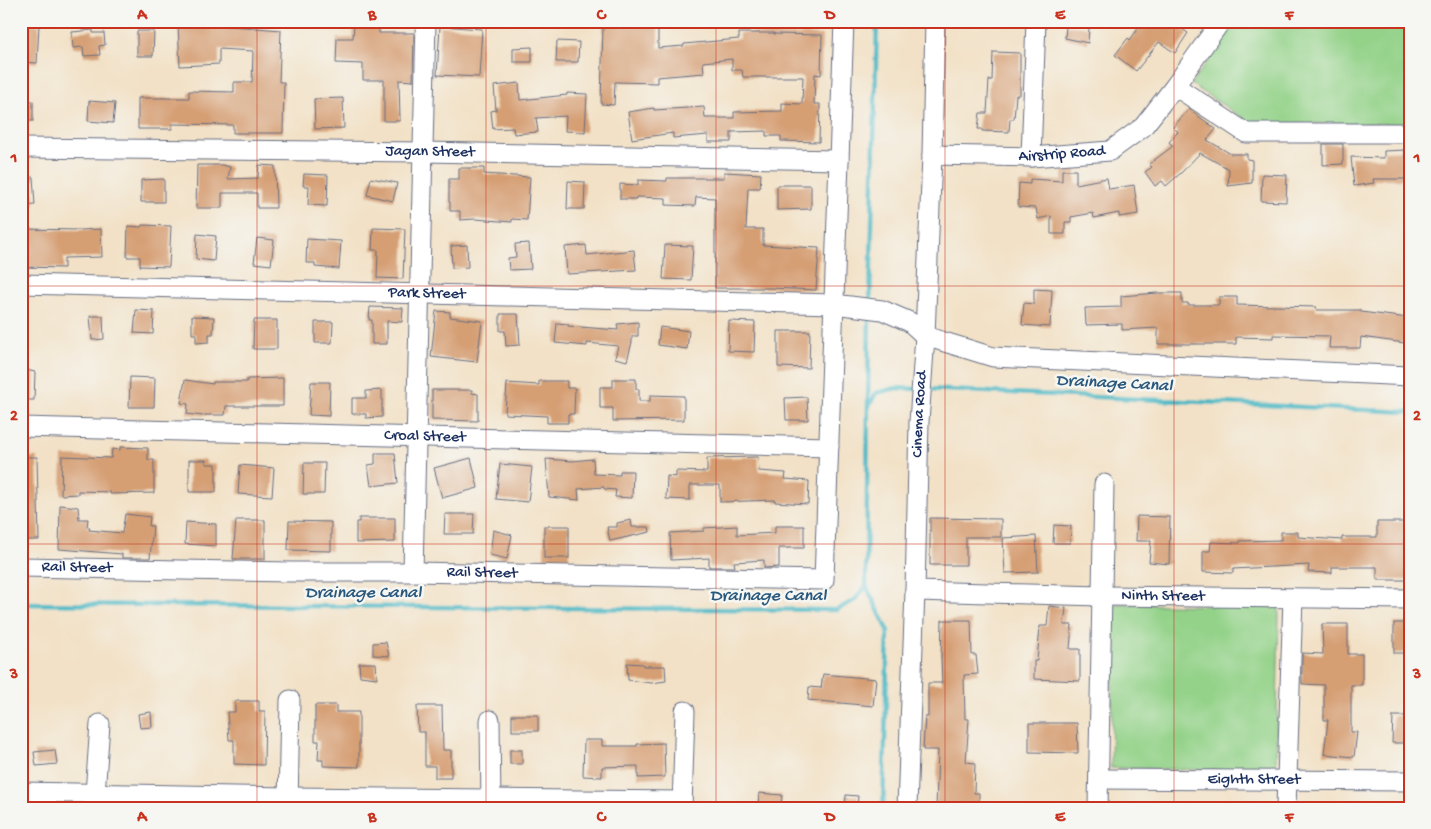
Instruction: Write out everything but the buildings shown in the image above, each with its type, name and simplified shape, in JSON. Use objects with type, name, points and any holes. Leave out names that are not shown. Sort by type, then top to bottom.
[{"type":"street","points":[[413,572],[426,21]]},
{"type":"street","points":[[829,448],[844,21]]},
{"type":"street","name":"Cinema Road","points":[[906,808],[915,591],[919,422],[925,336],[932,155],[935,21]]},
{"type":"street","points":[[1031,157],[1036,21]]},
{"type":"street","name":"Airstrip Road","points":[[932,155],[1031,157],[1110,151],[1143,127],[1222,21]]},
{"type":"street","points":[[1175,86],[1246,133],[1410,134]]},
{"type":"street","name":"Jagan Street","points":[[21,148],[423,152],[839,160]]},
{"type":"street","name":"Park Street","points":[[21,284],[834,304],[882,310],[910,322],[925,336]]},
{"type":"street","points":[[925,336],[993,357],[1410,376]]},
{"type":"street","name":"Croal Street","points":[[21,427],[829,448]]},
{"type":"street","name":"Rail Street","points":[[21,567],[824,580],[829,448]]},
{"type":"street","points":[[1098,808],[1104,484]]},
{"type":"street","name":"Ninth Street","points":[[915,591],[1101,596],[1410,599]]},
{"type":"street","points":[[1286,808],[1293,598]]},
{"type":"street","points":[[288,802],[290,700]]},
{"type":"street","points":[[21,792],[94,800],[682,804],[685,712]]},
{"type":"street","points":[[490,720],[491,803]]},
{"type":"street","points":[[94,800],[100,724]]},
{"type":"street","name":"Eighth Street","points":[[1099,779],[1410,781]]},
{"type":"green space","points":[[1237,21],[1410,21],[1410,124],[1250,123],[1191,84]]},
{"type":"green space","points":[[1114,604],[1279,607],[1276,771],[1111,768]]},
{"type":"waterway","points":[[870,305],[877,21]]},
{"type":"waterway","name":"Drainage Canal","points":[[21,604],[836,610],[855,600],[866,586],[869,313]]},
{"type":"waterway","name":"Drainage Canal","points":[[868,408],[876,393],[896,388],[916,389]]},
{"type":"waterway","name":"Drainage Canal","points":[[926,389],[1410,412]]},
{"type":"waterway","points":[[866,586],[888,630],[883,808]]}]
